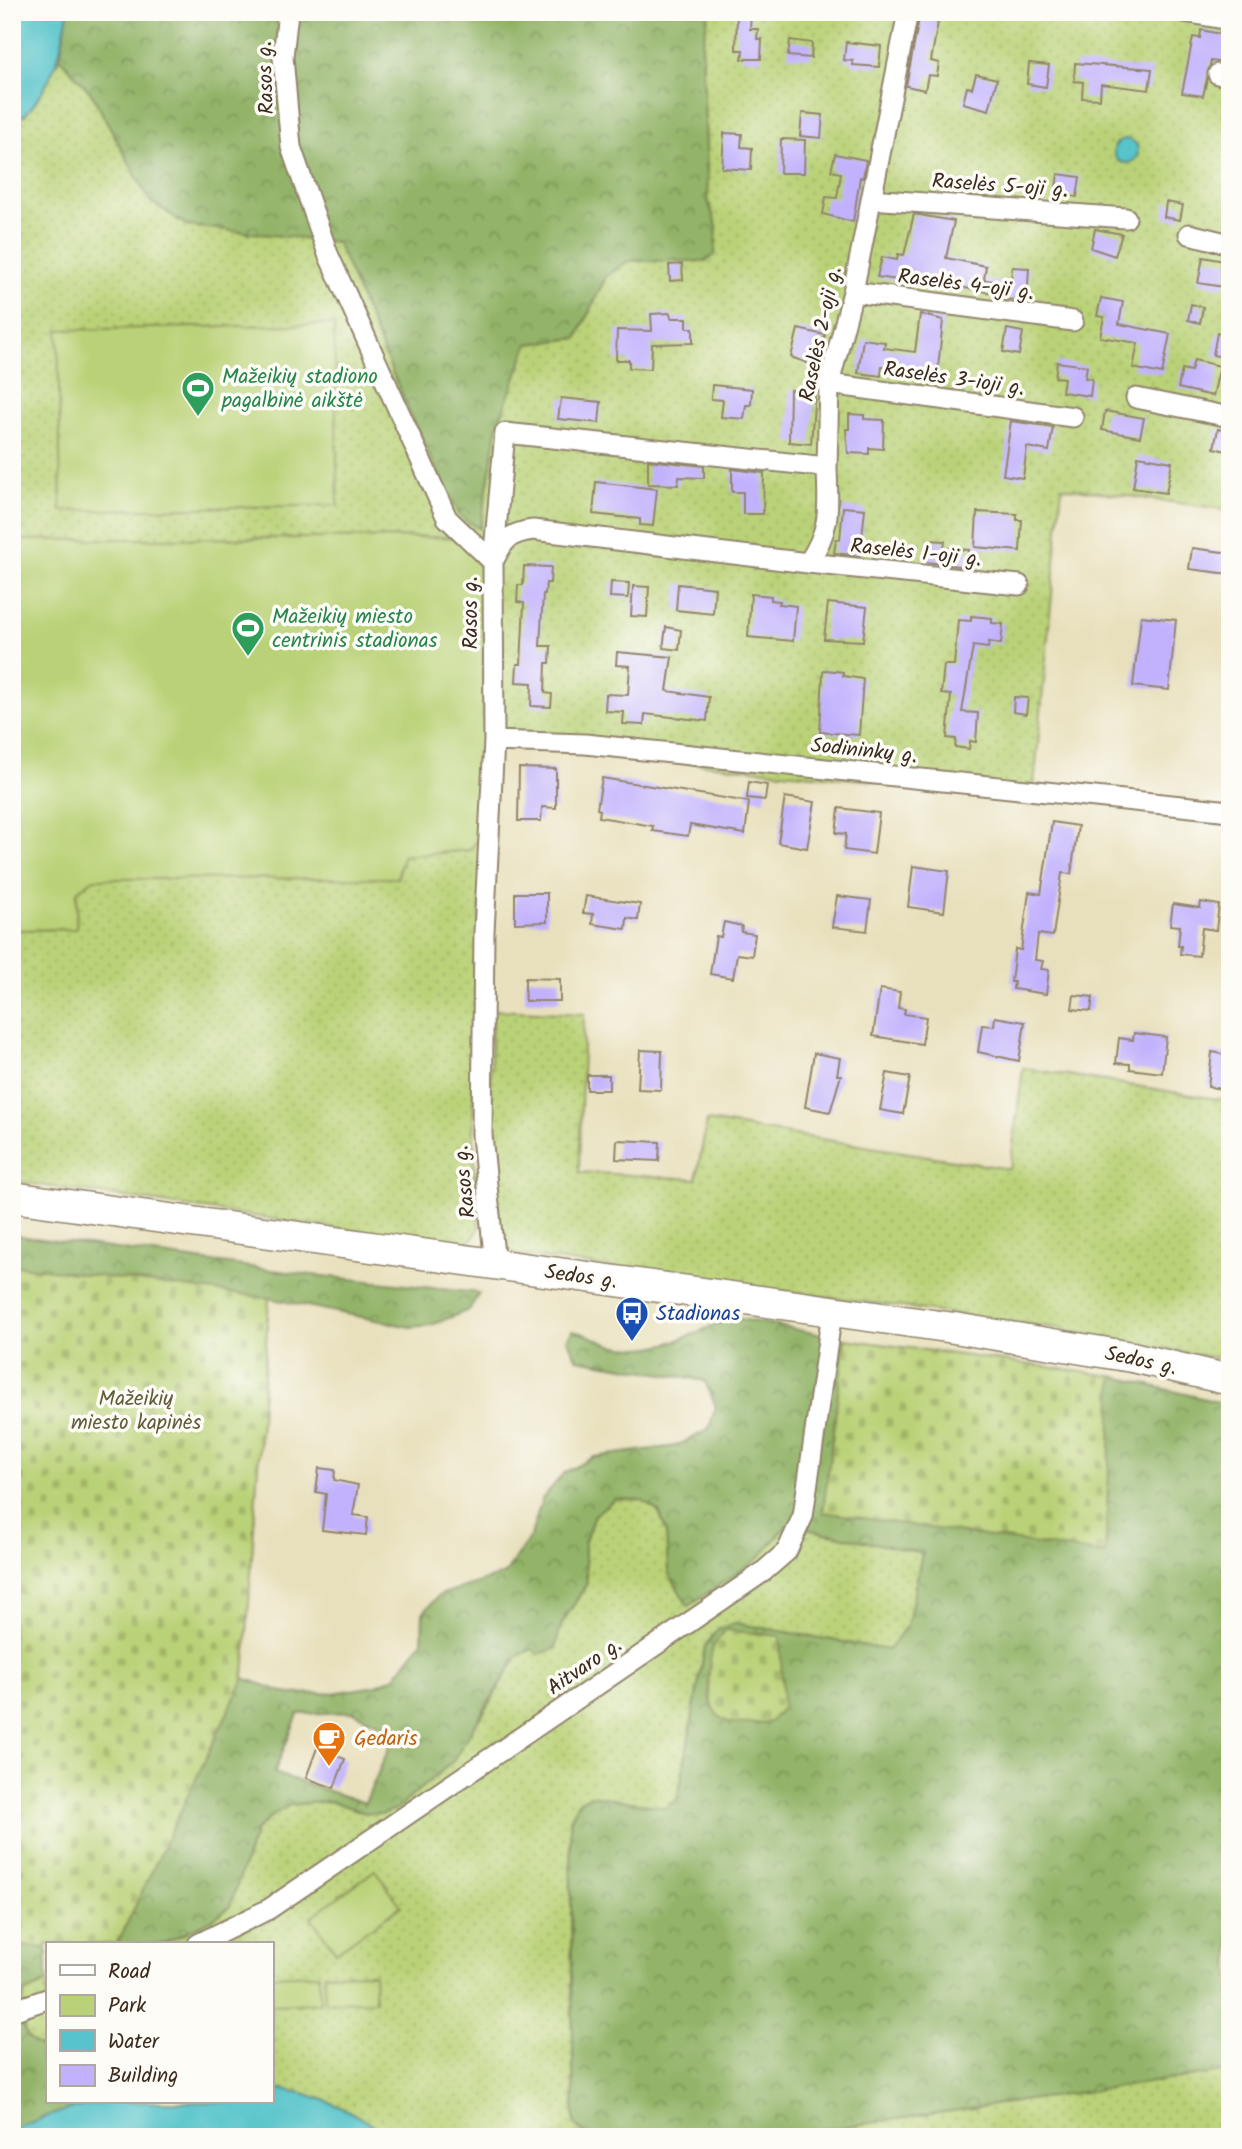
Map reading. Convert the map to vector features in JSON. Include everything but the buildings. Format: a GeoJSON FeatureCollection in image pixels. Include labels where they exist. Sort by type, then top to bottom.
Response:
{"type":"FeatureCollection","features":[{"type":"Feature","properties":{"kind":"main road","name":"Sedos g."},"geometry":{"type":"LineString","coordinates":[[12,1197],[1054,1343],[1230,1380]]}},
{"type":"Feature","properties":{"kind":"street","name":"Rasos g."},"geometry":{"type":"LineString","coordinates":[[288,12],[282,57],[291,148],[328,254],[447,518],[493,562],[494,741],[484,932],[482,1135],[495,1265]]}},
{"type":"Feature","properties":{"kind":"street","name":"Raselės 2-oji g."},"geometry":{"type":"LineString","coordinates":[[808,564],[823,540],[828,522],[829,384],[853,292],[908,12]]}},
{"type":"Feature","properties":{"kind":"street"},"geometry":{"type":"LineString","coordinates":[[1184,12],[1230,20]]}},
{"type":"Feature","properties":{"kind":"street","name":"Raselės 5-oji g."},"geometry":{"type":"LineString","coordinates":[[871,198],[1126,218]]}},
{"type":"Feature","properties":{"kind":"street"},"geometry":{"type":"LineString","coordinates":[[1189,234],[1230,244]]}},
{"type":"Feature","properties":{"kind":"street","name":"Raselės 4-oji g."},"geometry":{"type":"LineString","coordinates":[[853,292],[1073,321]]}},
{"type":"Feature","properties":{"kind":"street","name":"Raselės 3-ioji g."},"geometry":{"type":"LineString","coordinates":[[829,384],[1073,417]]}},
{"type":"Feature","properties":{"kind":"street"},"geometry":{"type":"LineString","coordinates":[[1136,398],[1230,417]]}},
{"type":"Feature","properties":{"kind":"street"},"geometry":{"type":"LineString","coordinates":[[493,562],[505,433],[827,467]]}},
{"type":"Feature","properties":{"kind":"street","name":"Raselės 1-oji g."},"geometry":{"type":"LineString","coordinates":[[493,562],[505,538],[517,532],[533,530],[808,564],[1019,585]]}},
{"type":"Feature","properties":{"kind":"street","name":"Sodininkų g."},"geometry":{"type":"LineString","coordinates":[[494,741],[585,744],[1230,811]]}},
{"type":"Feature","properties":{"kind":"street","name":"Aitvaro g."},"geometry":{"type":"LineString","coordinates":[[202,1942],[269,1909],[763,1572],[787,1551],[803,1516],[832,1312]]}},
{"type":"Feature","properties":{"kind":"street"},"geometry":{"type":"LineString","coordinates":[[12,2011],[46,1999]]}},
{"type":"Feature","properties":{"kind":"green space"},"geometry":{"type":"Polygon","coordinates":[[[68,12],[709,12],[702,46],[708,200],[717,227],[715,254],[707,261],[629,261],[606,276],[577,338],[528,344],[498,424],[480,529],[461,517],[419,435],[337,242],[188,226],[150,201],[92,94],[60,58],[68,12]]]}},
{"type":"Feature","properties":{"kind":"green space"},"geometry":{"type":"Polygon","coordinates":[[[709,12],[1230,12],[1230,510],[1062,487],[1033,797],[485,742],[461,537],[12,540],[12,116],[24,116],[60,58],[92,94],[150,201],[188,226],[337,242],[419,435],[480,529],[498,424],[528,344],[577,338],[606,276],[629,260],[707,261],[717,227],[708,200],[702,46],[709,12]]]}},
{"type":"Feature","properties":{"kind":"green space","name":"Mažeikių stadiono pagalbinė aikštė"},"geometry":{"type":"Polygon","coordinates":[[[334,324],[338,505],[61,511],[58,330],[334,324]]]}},
{"type":"Feature","properties":{"kind":"green space","name":"Mažeikių miesto centrinis stadionas"},"geometry":{"type":"Polygon","coordinates":[[[461,537],[483,573],[483,835],[469,850],[403,856],[397,878],[94,879],[77,891],[76,929],[12,930],[12,540],[461,537]]]}},
{"type":"Feature","properties":{"kind":"green space"},"geometry":{"type":"Polygon","coordinates":[[[483,835],[473,1080],[479,1227],[469,1241],[452,1245],[12,1181],[12,930],[76,929],[77,891],[94,878],[397,878],[403,856],[469,850],[483,835]]]}},
{"type":"Feature","properties":{"kind":"green space"},"geometry":{"type":"Polygon","coordinates":[[[492,1010],[584,1014],[579,1172],[696,1179],[707,1121],[1010,1169],[1023,1068],[1230,1101],[1230,1361],[1057,1328],[518,1255],[505,1246],[499,1231],[489,1143],[492,1010]]]}},
{"type":"Feature","properties":{"kind":"green space"},"geometry":{"type":"Polygon","coordinates":[[[12,1235],[295,1273],[479,1293],[469,1310],[431,1325],[410,1327],[268,1298],[12,1265],[12,1235]]]}},
{"type":"Feature","properties":{"kind":"green space","name":"Mažeikių miesto kapinės"},"geometry":{"type":"Polygon","coordinates":[[[12,1265],[269,1298],[244,1678],[118,1942],[46,1942],[46,1948],[12,1945],[12,1265]]]}},
{"type":"Feature","properties":{"kind":"green space"},"geometry":{"type":"Polygon","coordinates":[[[731,1317],[845,1339],[823,1512],[1105,1553],[1113,1376],[1230,1405],[1230,2071],[772,2137],[587,2137],[574,2123],[570,1821],[578,1802],[591,1795],[666,1808],[678,1799],[705,1647],[718,1629],[735,1623],[888,1650],[908,1624],[922,1553],[787,1525],[759,1558],[688,1606],[668,1572],[666,1532],[660,1513],[642,1500],[615,1499],[594,1515],[584,1544],[587,1583],[561,1625],[555,1649],[539,1654],[532,1649],[517,1656],[453,1761],[397,1809],[382,1814],[366,1813],[331,1801],[290,1805],[274,1814],[256,1830],[230,1906],[212,1920],[166,1942],[118,1942],[244,1678],[289,1694],[333,1693],[375,1686],[395,1677],[422,1641],[423,1613],[439,1595],[505,1574],[531,1535],[542,1499],[564,1473],[594,1457],[676,1446],[708,1430],[716,1407],[705,1381],[577,1359],[567,1339],[572,1331],[628,1348],[659,1346],[688,1337],[731,1317]],[[354,1712],[298,1714],[274,1773],[365,1803],[396,1732],[354,1712]]]}},
{"type":"Feature","properties":{"kind":"green space"},"geometry":{"type":"Polygon","coordinates":[[[845,1339],[1113,1376],[1105,1554],[823,1512],[845,1339]]]}},
{"type":"Feature","properties":{"kind":"green space"},"geometry":{"type":"Polygon","coordinates":[[[633,1498],[652,1506],[659,1513],[666,1531],[668,1572],[759,1558],[787,1525],[922,1553],[908,1624],[888,1650],[735,1623],[718,1629],[705,1647],[678,1799],[666,1808],[591,1795],[578,1802],[570,1821],[574,2123],[587,2137],[387,2137],[361,2118],[333,2104],[302,2093],[273,2088],[273,1942],[166,1942],[212,1920],[243,1866],[256,1830],[274,1814],[290,1805],[331,1801],[366,1813],[481,1718],[517,1656],[532,1649],[555,1649],[561,1625],[587,1584],[584,1544],[594,1515],[615,1499],[633,1498]]]}},
{"type":"Feature","properties":{"kind":"green space"},"geometry":{"type":"Polygon","coordinates":[[[726,1630],[780,1636],[783,1707],[770,1722],[732,1723],[721,1718],[712,1704],[709,1685],[711,1655],[726,1630]]]}},
{"type":"Feature","properties":{"kind":"green space"},"geometry":{"type":"Polygon","coordinates":[[[375,1870],[401,1906],[336,1952],[311,1917],[375,1870]]]}},
{"type":"Feature","properties":{"kind":"green space"},"geometry":{"type":"Polygon","coordinates":[[[12,1945],[46,1948],[46,1982],[24,1993],[22,2019],[26,2035],[38,2046],[46,2049],[46,2104],[93,2104],[66,2110],[12,2129],[12,1945]]]}},
{"type":"Feature","properties":{"kind":"green space"},"geometry":{"type":"Polygon","coordinates":[[[374,1973],[375,2001],[325,2002],[324,1974],[374,1973]]]}},
{"type":"Feature","properties":{"kind":"green space"},"geometry":{"type":"Polygon","coordinates":[[[319,1974],[320,2003],[273,2005],[273,1976],[319,1974]]]}},
{"type":"Feature","properties":{"kind":"green space"},"geometry":{"type":"Polygon","coordinates":[[[46,1982],[46,2049],[38,2046],[26,2035],[22,2019],[24,1993],[46,1982]]]}},
{"type":"Feature","properties":{"kind":"green space"},"geometry":{"type":"Polygon","coordinates":[[[1230,2071],[1230,2137],[772,2137],[1230,2071]]]}},
{"type":"Feature","properties":{"kind":"water"},"geometry":{"type":"Polygon","coordinates":[[[12,12],[68,12],[49,80],[24,116],[12,116],[12,12]]]}},
{"type":"Feature","properties":{"kind":"water"},"geometry":{"type":"Polygon","coordinates":[[[1126,139],[1135,142],[1138,151],[1135,160],[1126,163],[1117,160],[1114,151],[1117,142],[1126,139]]]}},
{"type":"Feature","properties":{"kind":"water"},"geometry":{"type":"Polygon","coordinates":[[[273,2088],[302,2093],[333,2104],[361,2118],[387,2137],[12,2137],[12,2129],[66,2110],[93,2104],[273,2104],[273,2088]]]}},
{"type":"Feature","properties":{"kind":"place","name":"Mažeikių stadiono pagalbinė aikštė"},"geometry":{"type":"Point","coordinates":[198,418]}},
{"type":"Feature","properties":{"kind":"place","name":"Mažeikių miesto centrinis stadionas"},"geometry":{"type":"Point","coordinates":[248,658]}},
{"type":"Feature","properties":{"kind":"place","name":"Stadionas"},"geometry":{"type":"Point","coordinates":[632,1343]}},
{"type":"Feature","properties":{"kind":"place","name":"Gedaris"},"geometry":{"type":"Point","coordinates":[329,1768]}}]}
